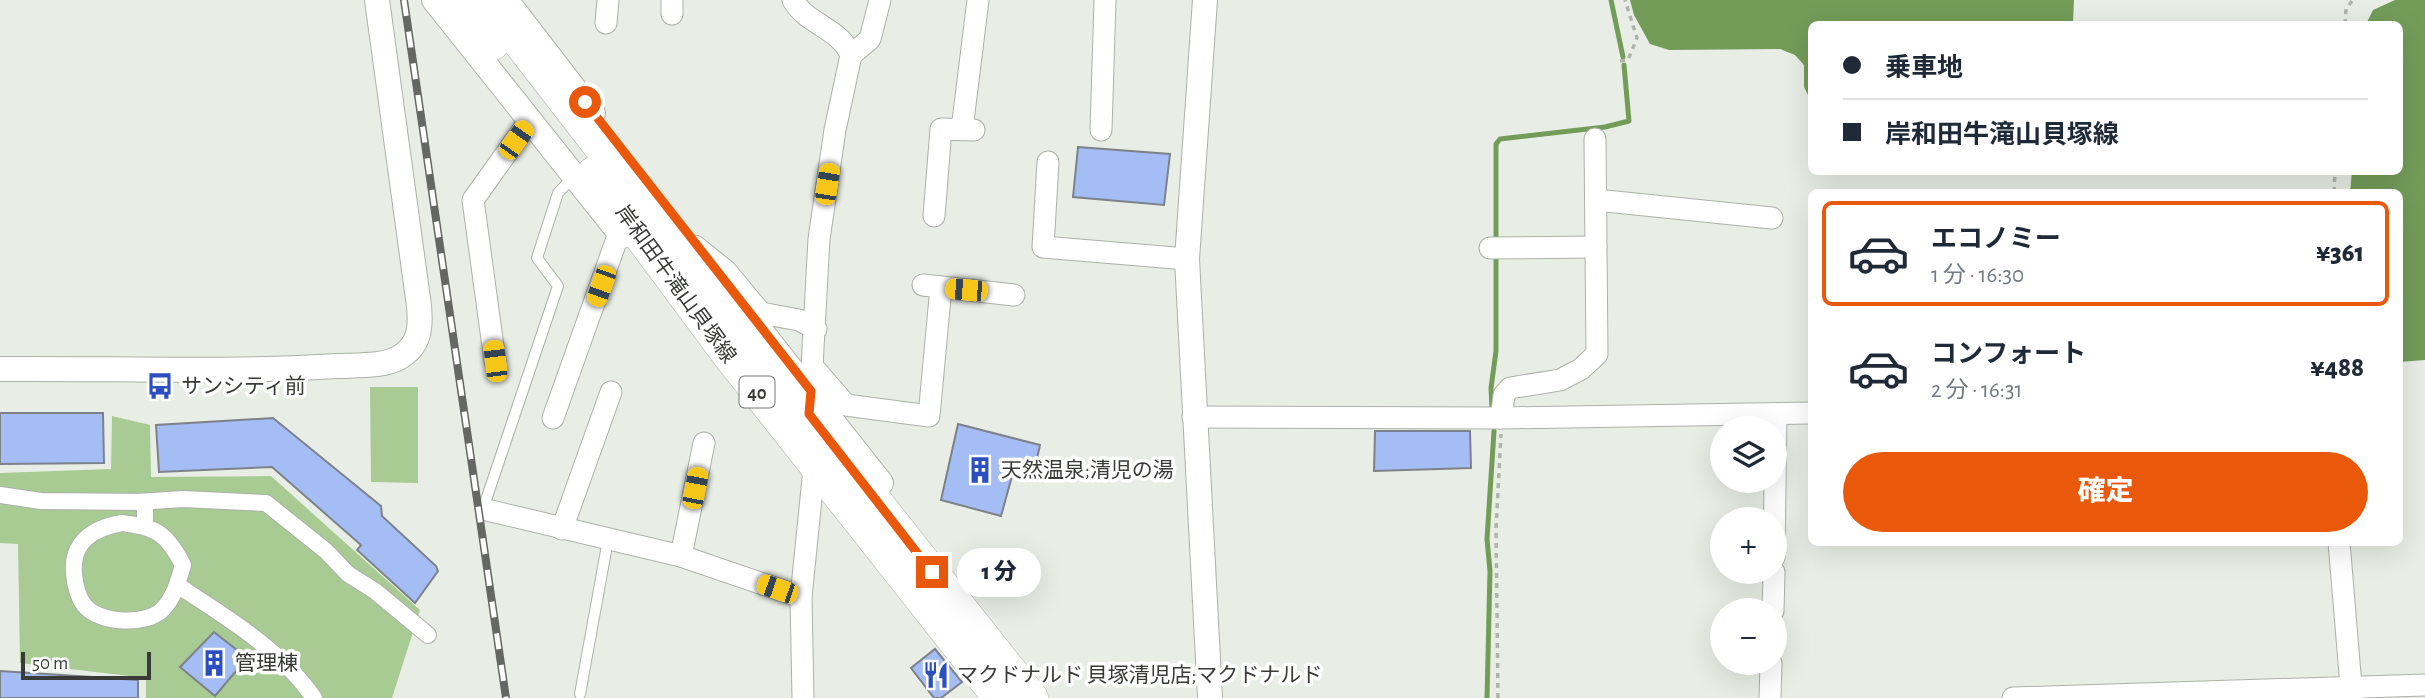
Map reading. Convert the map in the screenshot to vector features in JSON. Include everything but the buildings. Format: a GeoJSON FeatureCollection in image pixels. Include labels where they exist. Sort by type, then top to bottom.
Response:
{"type":"FeatureCollection","features":[{"type":"Feature","properties":{"kind":"main road","name":"岸和田牛滝山貝塚線"},"geometry":{"type":"LineString","coordinates":[[459,0],[530,73],[1032,698]]}},
{"type":"Feature","properties":{"kind":"main road","name":"岸和田牛滝山貝塚線"},"geometry":{"type":"LineString","coordinates":[[486,0],[530,73]]}},
{"type":"Feature","properties":{"kind":"main road","name":"岸和田牛滝山貝塚線"},"geometry":{"type":"LineString","coordinates":[[803,413],[816,467],[999,698]]}},
{"type":"Feature","properties":{"kind":"street"},"geometry":{"type":"LineString","coordinates":[[0,369],[299,369],[376,364],[398,359],[413,348],[421,329],[419,306],[377,0]]}},
{"type":"Feature","properties":{"kind":"street"},"geometry":{"type":"LineString","coordinates":[[434,0],[670,297],[803,413]]}},
{"type":"Feature","properties":{"kind":"street"},"geometry":{"type":"LineString","coordinates":[[506,0],[695,246],[803,413]]}},
{"type":"Feature","properties":{"kind":"street"},"geometry":{"type":"LineString","coordinates":[[606,23],[608,0]]}},
{"type":"Feature","properties":{"kind":"street"},"geometry":{"type":"LineString","coordinates":[[793,0],[798,10],[846,44],[851,55],[835,130],[819,239],[813,367],[803,413]]}},
{"type":"Feature","properties":{"kind":"street"},"geometry":{"type":"LineString","coordinates":[[851,55],[870,39],[880,0]]}},
{"type":"Feature","properties":{"kind":"street"},"geometry":{"type":"LineString","coordinates":[[934,216],[941,130],[969,130],[978,0]]}},
{"type":"Feature","properties":{"kind":"street"},"geometry":{"type":"LineString","coordinates":[[1101,130],[1105,0]]}},
{"type":"Feature","properties":{"kind":"street"},"geometry":{"type":"LineString","coordinates":[[1205,0],[1187,259],[1193,417],[1210,698]]}},
{"type":"Feature","properties":{"kind":"street"},"geometry":{"type":"LineString","coordinates":[[495,361],[473,200],[530,120]]}},
{"type":"Feature","properties":{"kind":"street"},"geometry":{"type":"LineString","coordinates":[[1501,418],[1504,395],[1510,388],[1560,380],[1581,369],[1597,354],[1595,139]]}},
{"type":"Feature","properties":{"kind":"street"},"geometry":{"type":"LineString","coordinates":[[1048,162],[1043,247],[1187,259]]}},
{"type":"Feature","properties":{"kind":"street"},"geometry":{"type":"LineString","coordinates":[[1596,200],[1772,218]]}},
{"type":"Feature","properties":{"kind":"street"},"geometry":{"type":"LineString","coordinates":[[553,418],[620,233]]}},
{"type":"Feature","properties":{"kind":"street"},"geometry":{"type":"LineString","coordinates":[[695,246],[726,271],[761,313],[799,320],[816,329]]}},
{"type":"Feature","properties":{"kind":"street"},"geometry":{"type":"LineString","coordinates":[[1496,248],[1596,247]]}},
{"type":"Feature","properties":{"kind":"street"},"geometry":{"type":"LineString","coordinates":[[813,367],[846,405],[929,416],[932,286],[1014,295]]}},
{"type":"Feature","properties":{"kind":"street"},"geometry":{"type":"LineString","coordinates":[[562,529],[611,392]]}},
{"type":"Feature","properties":{"kind":"street"},"geometry":{"type":"LineString","coordinates":[[1193,417],[1501,418],[1808,413]]}},
{"type":"Feature","properties":{"kind":"street"},"geometry":{"type":"LineString","coordinates":[[1775,507],[1776,414]]}},
{"type":"Feature","properties":{"kind":"street"},"geometry":{"type":"LineString","coordinates":[[681,556],[704,443]]}},
{"type":"Feature","properties":{"kind":"street"},"geometry":{"type":"LineString","coordinates":[[803,698],[801,597],[816,467]]}},
{"type":"Feature","properties":{"kind":"street"},"geometry":{"type":"LineString","coordinates":[[0,495],[41,502],[145,502],[145,526]]}},
{"type":"Feature","properties":{"kind":"street"},"geometry":{"type":"LineString","coordinates":[[137,502],[183,499],[267,503],[326,551],[348,574],[375,591],[428,635]]}},
{"type":"Feature","properties":{"kind":"street"},"geometry":{"type":"LineString","coordinates":[[488,510],[681,556],[801,597]]}},
{"type":"Feature","properties":{"kind":"street"},"geometry":{"type":"LineString","coordinates":[[109,525],[145,526],[171,541],[183,565],[177,585],[162,611],[143,620],[99,617],[84,606],[74,578],[73,557],[82,540],[109,525]]}},
{"type":"Feature","properties":{"kind":"street"},"geometry":{"type":"LineString","coordinates":[[2340,546],[2352,692]]}},
{"type":"Feature","properties":{"kind":"street"},"geometry":{"type":"LineString","coordinates":[[177,585],[246,631],[300,678],[314,698]]}},
{"type":"Feature","properties":{"kind":"street"},"geometry":{"type":"LineString","coordinates":[[1770,698],[1771,675]]}},
{"type":"Feature","properties":{"kind":"street"},"geometry":{"type":"LineString","coordinates":[[2013,698],[2352,692],[2425,685]]}},
{"type":"Feature","properties":{"kind":"lane"},"geometry":{"type":"LineString","coordinates":[[488,510],[486,500],[558,286],[537,258],[558,192],[574,176]]}},
{"type":"Feature","properties":{"kind":"lane"},"geometry":{"type":"LineString","coordinates":[[580,694],[608,540]]}},
{"type":"Feature","properties":{"kind":"path"},"geometry":{"type":"LineString","coordinates":[[1620,61],[1628,60],[1637,38],[1625,0]]}},
{"type":"Feature","properties":{"kind":"path"},"geometry":{"type":"LineString","coordinates":[[2345,21],[2346,9],[2352,1]]}},
{"type":"Feature","properties":{"kind":"path"},"geometry":{"type":"LineString","coordinates":[[1498,698],[1496,530],[1501,471],[1501,418]]}},
{"type":"Feature","properties":{"kind":"shaded area"},"geometry":{"type":"Polygon","coordinates":[[[1630,0],[2074,0],[2073,21],[1808,21],[1808,95],[1804,87],[1804,65],[1795,55],[1780,49],[1669,50],[1650,44],[1634,15],[1630,0]]]}},
{"type":"Feature","properties":{"kind":"shaded area"},"geometry":{"type":"Polygon","coordinates":[[[2395,0],[2425,0],[2425,360],[2403,362],[2403,189],[2350,189],[2352,175],[2403,175],[2403,21],[2368,21],[2373,10],[2395,0]]]}},
{"type":"Feature","properties":{"kind":"shaded area"},"geometry":{"type":"Polygon","coordinates":[[[370,387],[418,387],[418,483],[371,482],[370,387]]]}},
{"type":"Feature","properties":{"kind":"shaded area"},"geometry":{"type":"Polygon","coordinates":[[[112,416],[150,425],[151,477],[271,476],[420,610],[392,698],[146,698],[146,678],[20,663],[18,544],[0,543],[0,473],[111,469],[112,416]]]}},
{"type":"Feature","properties":{"kind":"waterway"},"geometry":{"type":"LineString","coordinates":[[1611,0],[1623,57]]}},
{"type":"Feature","properties":{"kind":"waterway"},"geometry":{"type":"LineString","coordinates":[[1496,244],[1496,144],[1500,139],[1605,127],[1629,121],[1624,65]]}},
{"type":"Feature","properties":{"kind":"waterway"},"geometry":{"type":"LineString","coordinates":[[1492,408],[1491,388],[1496,351],[1496,254]]}},
{"type":"Feature","properties":{"kind":"waterway"},"geometry":{"type":"LineString","coordinates":[[1487,698],[1490,571],[1487,539],[1494,431]]}},
{"type":"Feature","properties":{"kind":"railway"},"geometry":{"type":"LineString","coordinates":[[404,0],[506,698]]}},
{"type":"Feature","properties":{"kind":"place","name":"サンシティ前"},"geometry":{"type":"Point","coordinates":[160,386]}},
{"type":"Feature","properties":{"kind":"place","name":"天然温泉;清児の湯"},"geometry":{"type":"Point","coordinates":[980,470]}},
{"type":"Feature","properties":{"kind":"place","name":"管理棟"},"geometry":{"type":"Point","coordinates":[214,663]}},
{"type":"Feature","properties":{"kind":"place","name":"マクドナルド 貝塚清児店;マクドナルド"},"geometry":{"type":"Point","coordinates":[936,675]}},
{"type":"Feature","properties":{"kind":"route"},"geometry":{"type":"LineString","coordinates":[[585,102],[761,331],[811,391],[809,414],[932,572]]}}]}
